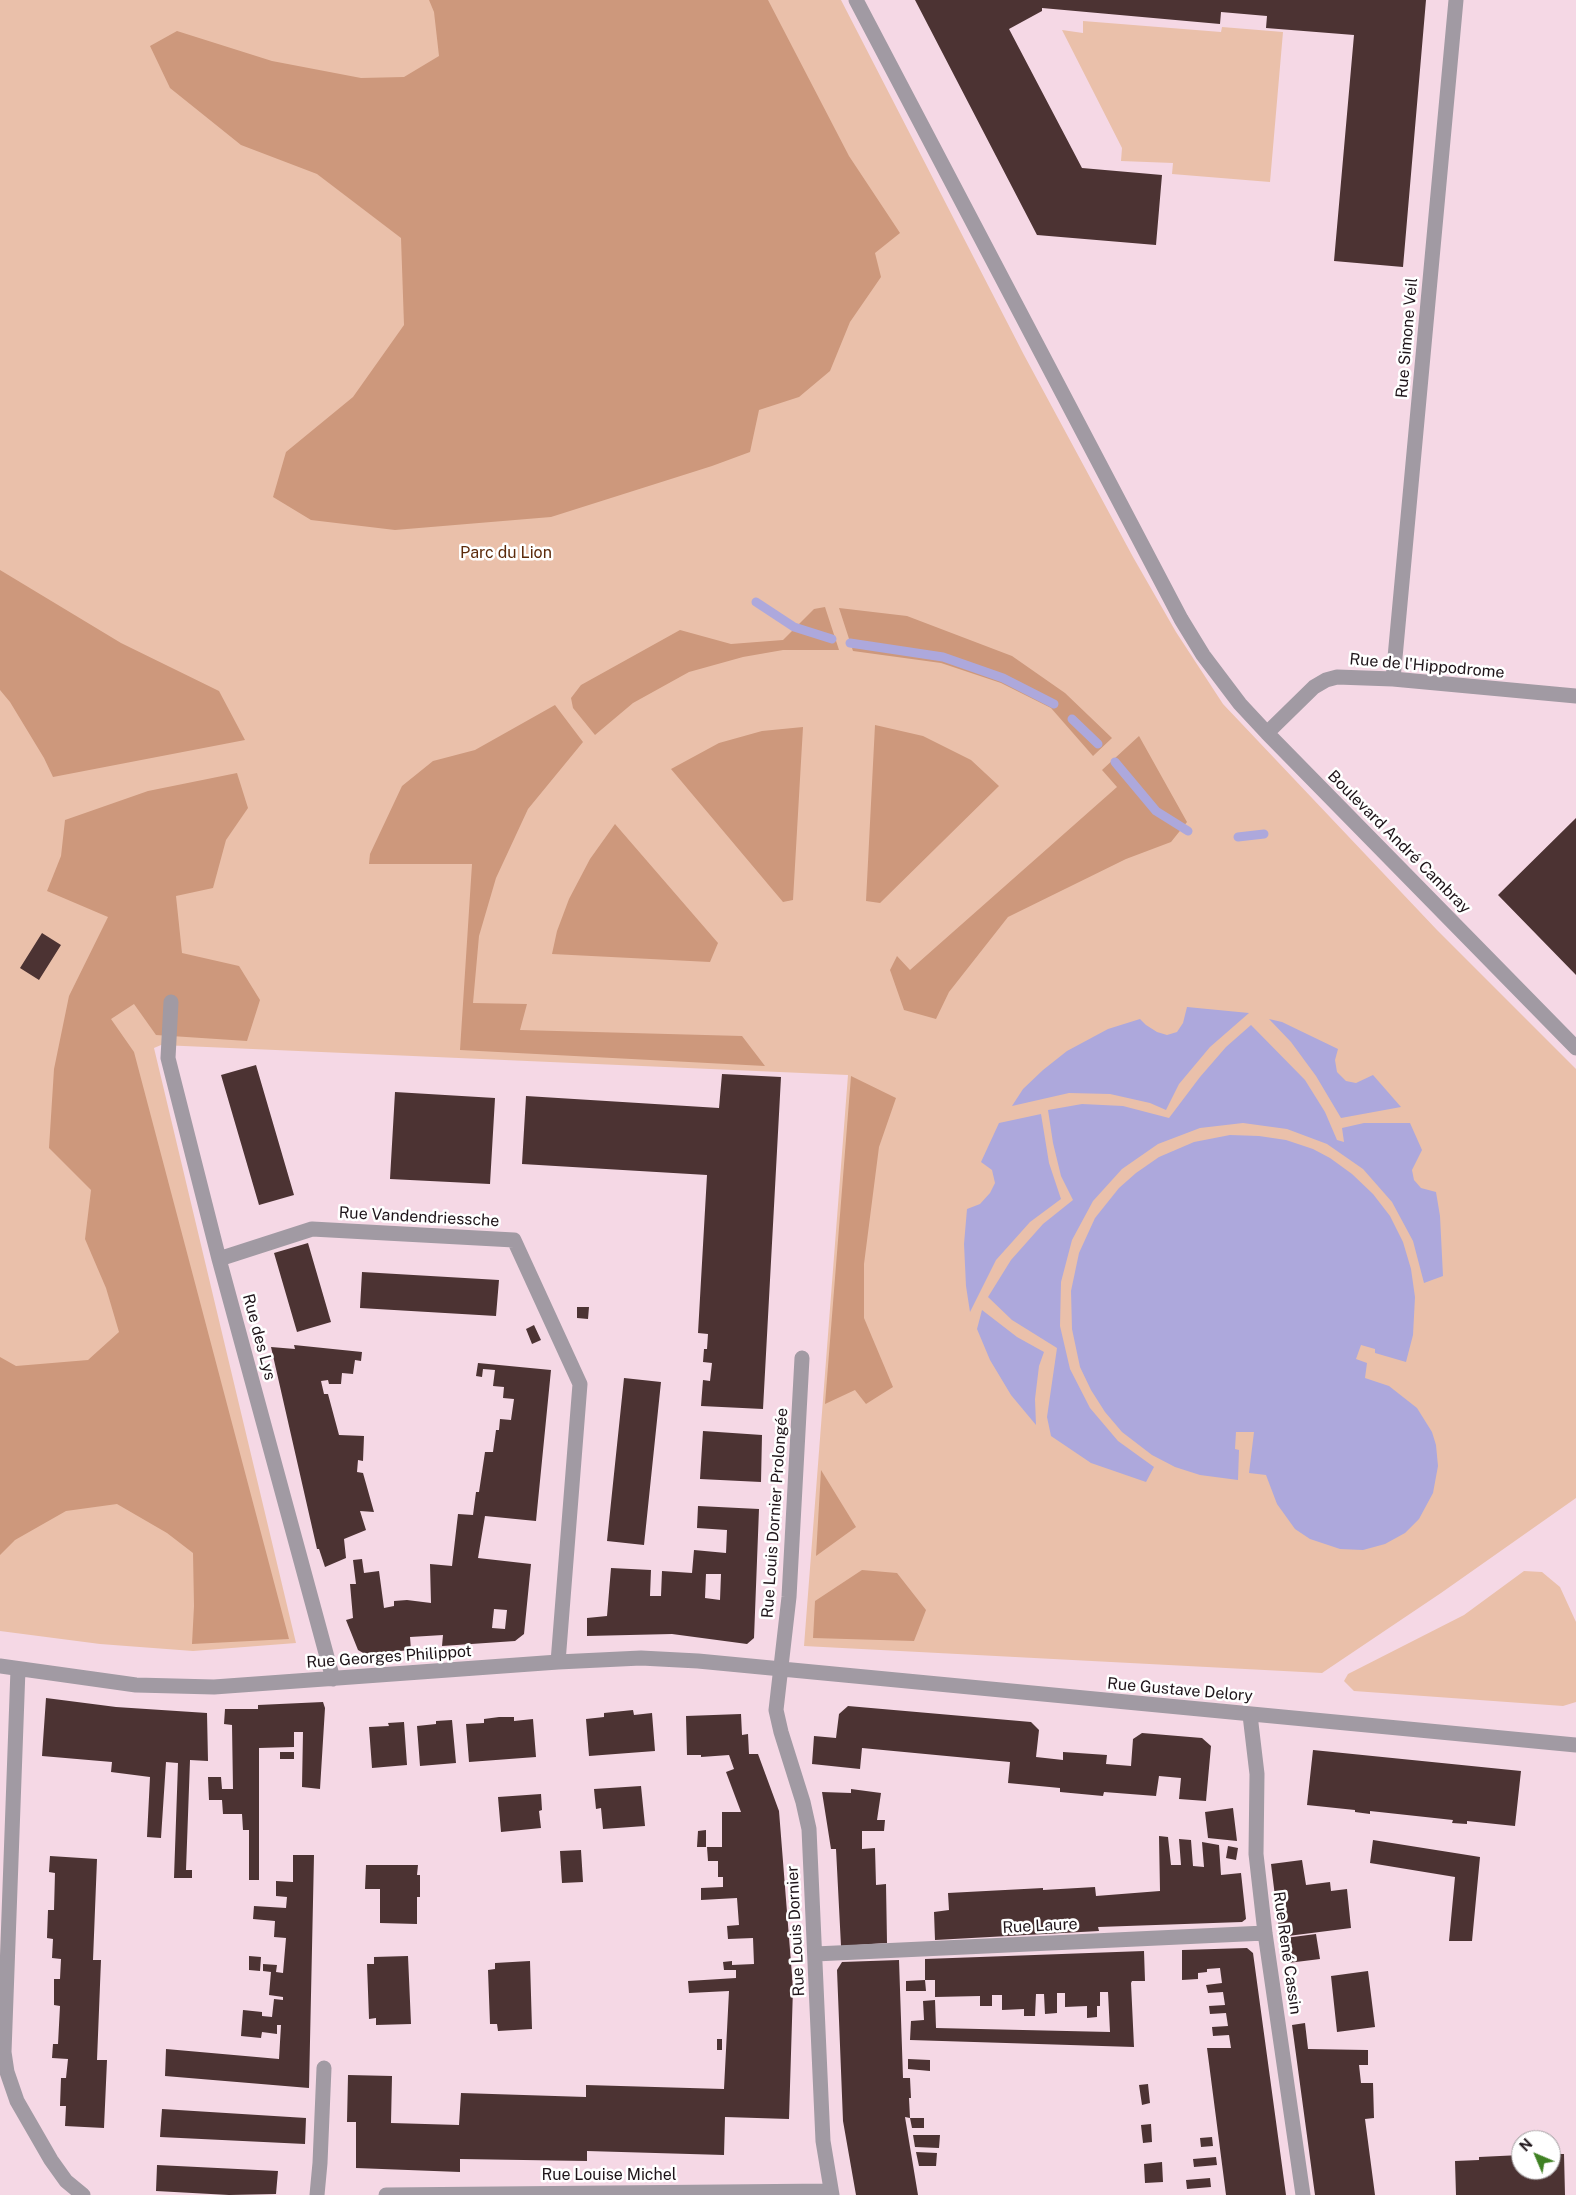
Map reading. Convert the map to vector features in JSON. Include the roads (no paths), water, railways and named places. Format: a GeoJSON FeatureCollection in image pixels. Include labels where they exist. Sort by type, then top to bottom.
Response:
{"type":"FeatureCollection","features":[{"type":"Feature","properties":{"kind":"street","name":"Boulevard André Cambray"},"geometry":{"type":"LineString","coordinates":[[856,0],[1181,619],[1203,655],[1240,704],[1267,733],[1576,1048]]}},
{"type":"Feature","properties":{"kind":"street","name":"Rue Simone Veil"},"geometry":{"type":"LineString","coordinates":[[1393,679],[1456,0]]}},
{"type":"Feature","properties":{"kind":"street","name":"Rue de l'Hippodrome"},"geometry":{"type":"LineString","coordinates":[[1267,733],[1314,688],[1326,680],[1337,677],[1353,676],[1393,679],[1576,696]]}},
{"type":"Feature","properties":{"kind":"street","name":"Rue des Lys"},"geometry":{"type":"LineString","coordinates":[[171,1002],[168,1058],[219,1259],[333,1679]]}},
{"type":"Feature","properties":{"kind":"street","name":"Rue Vandendriessche"},"geometry":{"type":"LineString","coordinates":[[219,1259],[312,1229],[514,1240],[580,1384],[558,1662]]}},
{"type":"Feature","properties":{"kind":"street","name":"Rue Louis Dornier Prolongée"},"geometry":{"type":"LineString","coordinates":[[781,1670],[789,1597],[802,1358]]}},
{"type":"Feature","properties":{"kind":"street","name":"Rue Georges Philippot"},"geometry":{"type":"LineString","coordinates":[[0,1666],[136,1685],[179,1687],[214,1687],[558,1662],[641,1658],[698,1661],[781,1670]]}},
{"type":"Feature","properties":{"kind":"street"},"geometry":{"type":"LineString","coordinates":[[18,1669],[4,2052],[9,2080],[17,2101],[51,2160],[66,2181],[83,2195]]}},
{"type":"Feature","properties":{"kind":"street","name":"Rue Gustave Delory"},"geometry":{"type":"LineString","coordinates":[[781,1670],[1576,1745]]}},
{"type":"Feature","properties":{"kind":"street","name":"Rue Louis Dornier"},"geometry":{"type":"LineString","coordinates":[[781,1670],[776,1710],[781,1732],[804,1802],[808,1829],[816,1954],[822,2141],[831,2193]]}},
{"type":"Feature","properties":{"kind":"street","name":"Rue René Cassin"},"geometry":{"type":"LineString","coordinates":[[1250,1715],[1257,1774],[1256,1854],[1265,1933],[1303,2195]]}},
{"type":"Feature","properties":{"kind":"street","name":"Rue Laure"},"geometry":{"type":"LineString","coordinates":[[816,1954],[1265,1933]]}},
{"type":"Feature","properties":{"kind":"street"},"geometry":{"type":"LineString","coordinates":[[317,2195],[324,2068]]}},
{"type":"Feature","properties":{"kind":"street","name":"Rue Louise Michel"},"geometry":{"type":"LineString","coordinates":[[386,2195],[831,2193]]}},
{"type":"Feature","properties":{"kind":"waterway"},"geometry":{"type":"LineString","coordinates":[[756,602],[794,627],[832,639]]}},
{"type":"Feature","properties":{"kind":"waterway"},"geometry":{"type":"LineString","coordinates":[[850,643],[943,657],[1003,678],[1054,704]]}},
{"type":"Feature","properties":{"kind":"waterway"},"geometry":{"type":"LineString","coordinates":[[1072,719],[1098,744]]}},
{"type":"Feature","properties":{"kind":"waterway"},"geometry":{"type":"LineString","coordinates":[[1115,762],[1156,811],[1188,831]]}},
{"type":"Feature","properties":{"kind":"waterway"},"geometry":{"type":"LineString","coordinates":[[1238,837],[1264,834]]}},
{"type":"Feature","properties":{"kind":"park label","name":"Parc du Lion"},"geometry":{"type":"Point","coordinates":[506,553]}}]}
